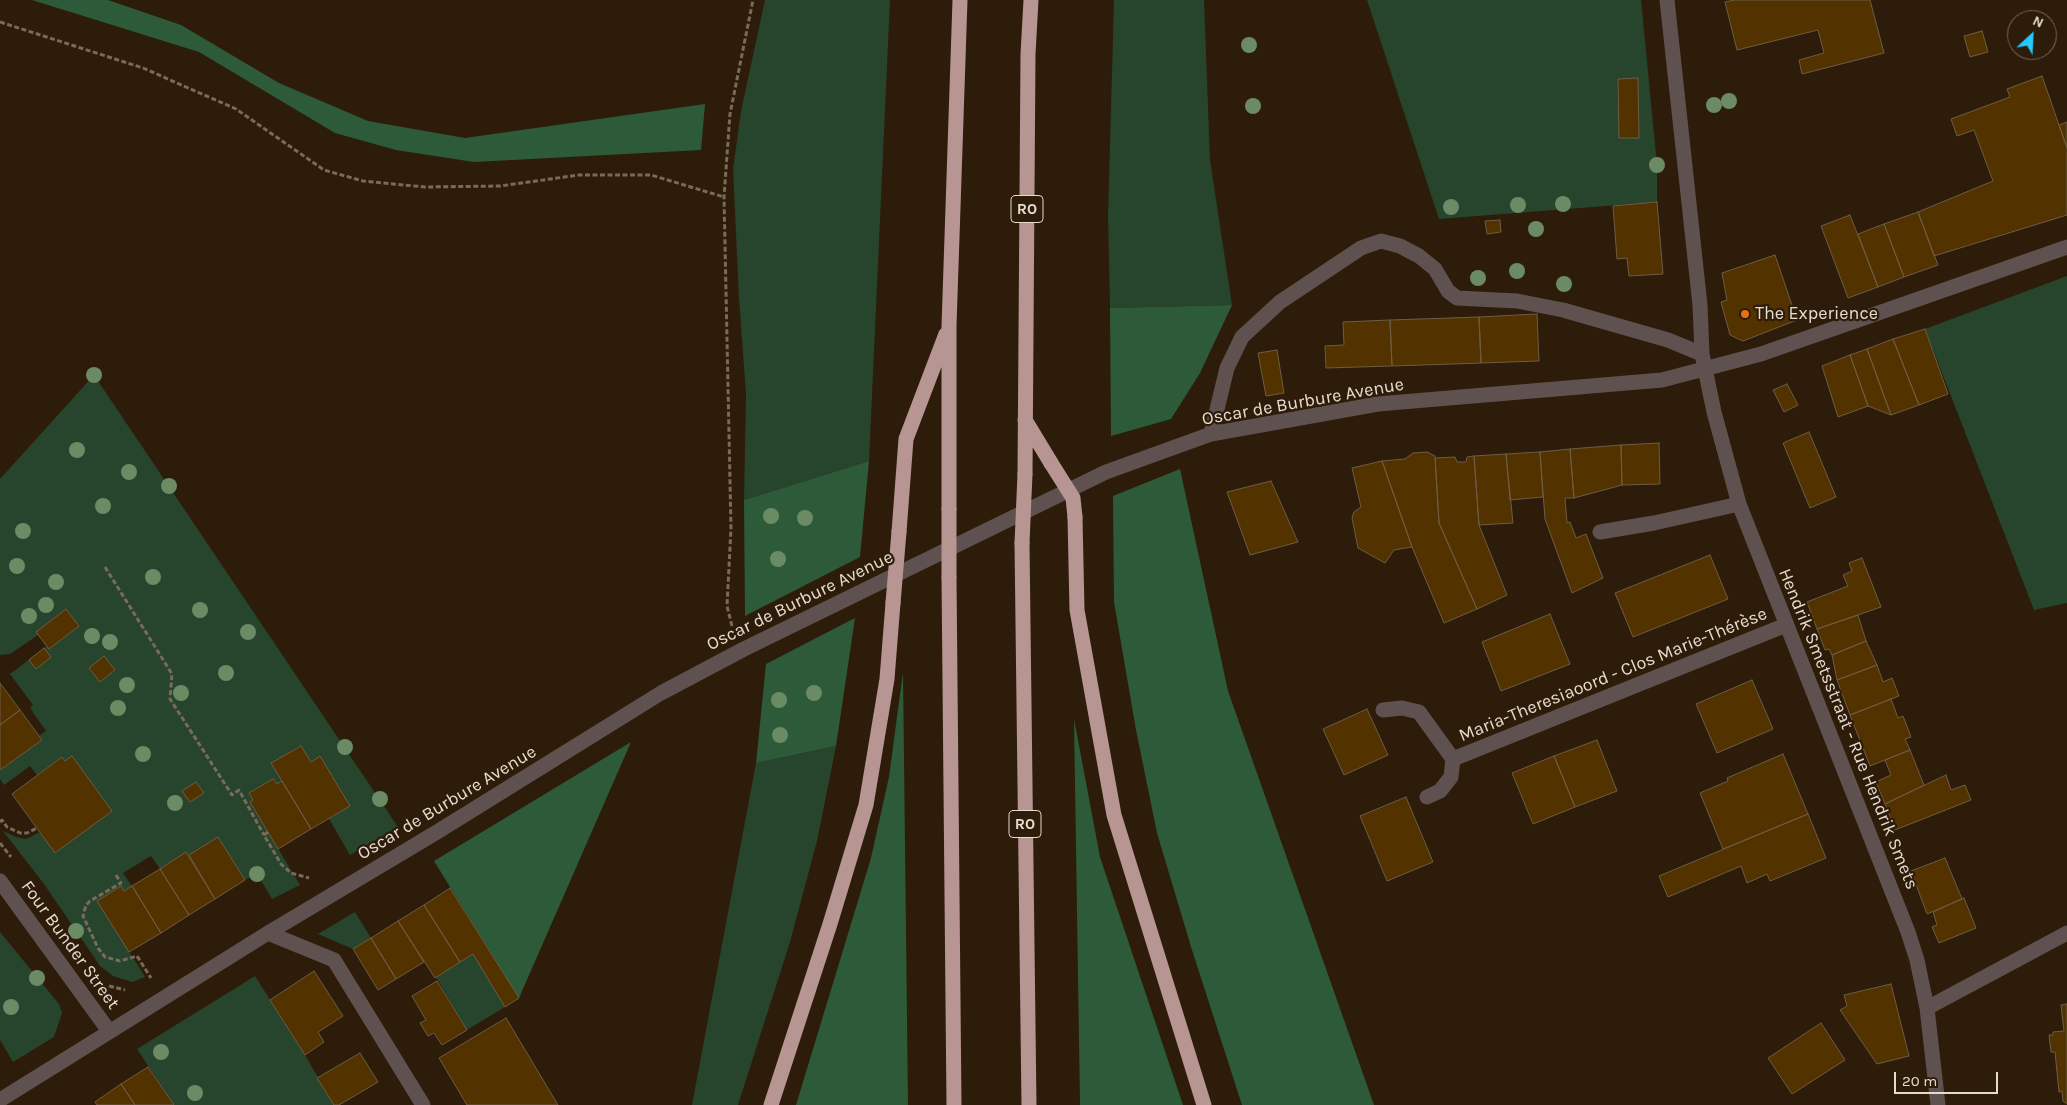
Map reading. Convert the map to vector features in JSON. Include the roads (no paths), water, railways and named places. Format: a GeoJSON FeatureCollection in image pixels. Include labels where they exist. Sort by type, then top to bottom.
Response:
{"type":"FeatureCollection","features":[{"type":"Feature","properties":{"kind":"highway"},"geometry":{"type":"LineString","coordinates":[[954,1105],[949,577],[949,326],[960,0]]}},
{"type":"Feature","properties":{"kind":"highway","name":"R0"},"geometry":{"type":"LineString","coordinates":[[1029,1105],[1022,542],[1025,474],[1028,54],[1031,0]]}},
{"type":"Feature","properties":{"kind":"highway"},"geometry":{"type":"LineString","coordinates":[[771,1105],[830,924],[866,805],[887,679],[906,439],[949,326]]}},
{"type":"Feature","properties":{"kind":"highway"},"geometry":{"type":"LineString","coordinates":[[1024,419],[1073,498],[1077,610],[1114,814],[1204,1105]]}},
{"type":"Feature","properties":{"kind":"street","name":"Hendrik Smetsstraat - Rue Hendrik Smets"},"geometry":{"type":"LineString","coordinates":[[1667,0],[1700,305],[1704,370],[1739,504],[1908,932],[1917,960],[1927,1008],[1938,1105]]}},
{"type":"Feature","properties":{"kind":"street"},"geometry":{"type":"LineString","coordinates":[[1211,434],[1227,368],[1242,337],[1280,302],[1361,248],[1381,240],[1400,246],[1419,256],[1435,269],[1448,292],[1457,298],[1517,301],[1563,310],[1668,340],[1702,354]]}},
{"type":"Feature","properties":{"kind":"street","name":"Oscar de Burbure Avenue"},"geometry":{"type":"LineString","coordinates":[[0,1100],[268,933],[437,832],[662,693],[744,648],[1106,472],[1211,434],[1378,404],[1662,380],[1769,351],[2067,247]]}},
{"type":"Feature","properties":{"kind":"street"},"geometry":{"type":"LineString","coordinates":[[1600,532],[1654,523],[1739,504]]}},
{"type":"Feature","properties":{"kind":"street","name":"Maria-Theresiaoord - Clos Marie-Thérèse"},"geometry":{"type":"LineString","coordinates":[[1454,759],[1786,625]]}},
{"type":"Feature","properties":{"kind":"street"},"geometry":{"type":"LineString","coordinates":[[1383,710],[1402,708],[1419,712],[1454,759],[1451,777],[1440,791],[1427,797]]}},
{"type":"Feature","properties":{"kind":"street","name":"Four Bunder Street"},"geometry":{"type":"LineString","coordinates":[[0,881],[110,1031]]}},
{"type":"Feature","properties":{"kind":"street"},"geometry":{"type":"LineString","coordinates":[[268,933],[334,960],[424,1105]]}},
{"type":"Feature","properties":{"kind":"street"},"geometry":{"type":"LineString","coordinates":[[1927,1008],[2067,933]]}},
{"type":"Feature","properties":{"kind":"place","name":"The Experience"},"geometry":{"type":"Point","coordinates":[1745,314]}}]}
